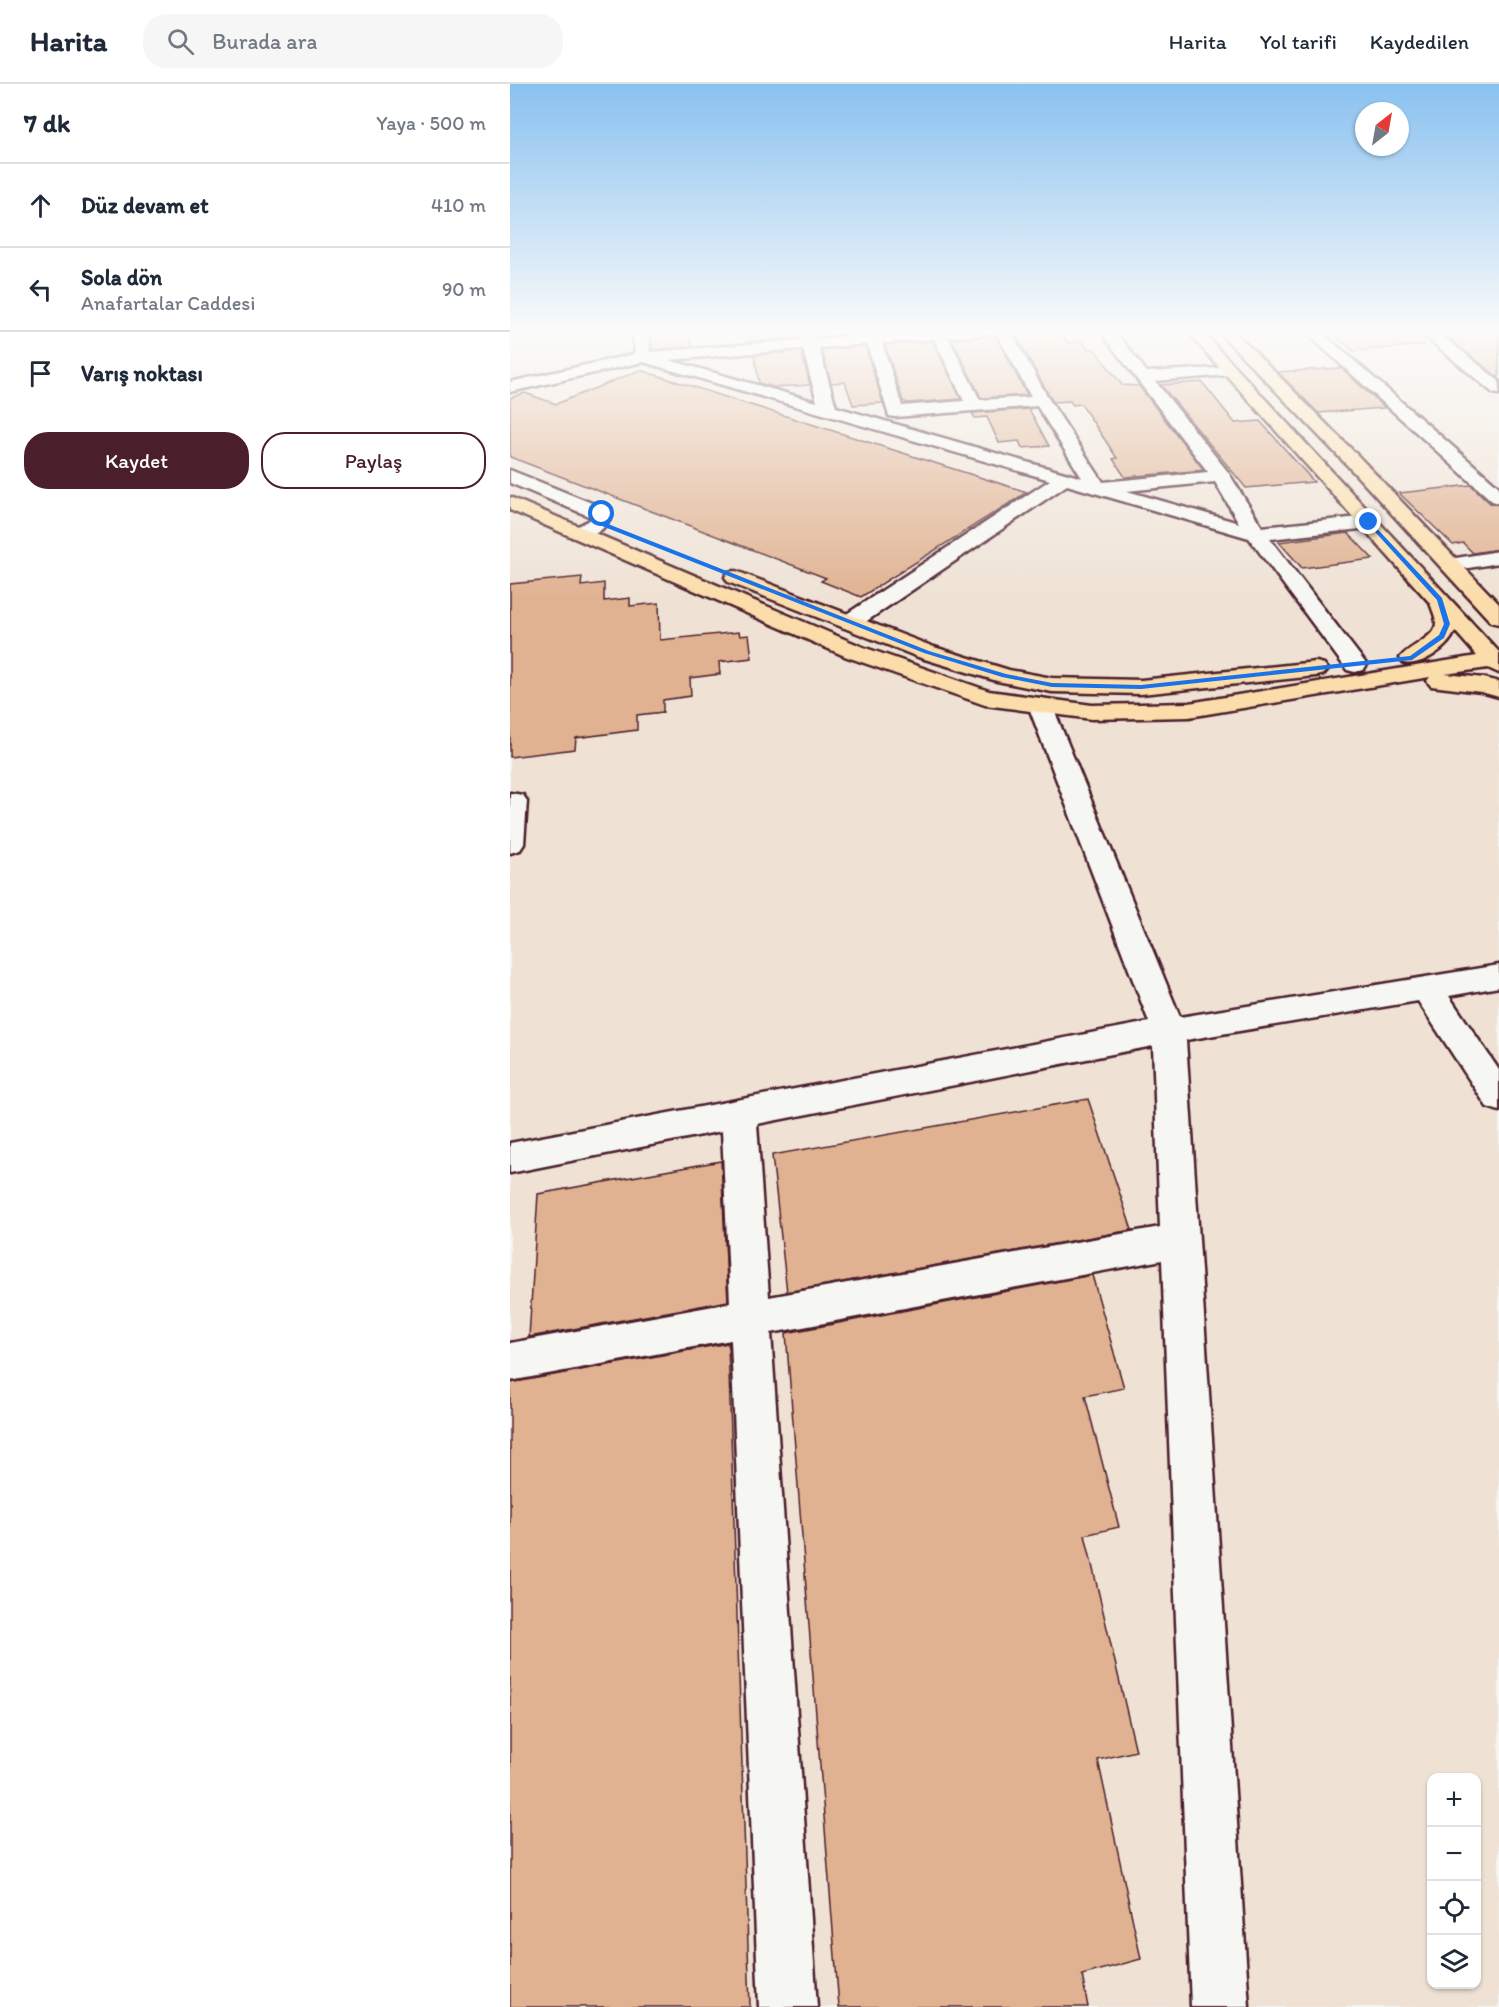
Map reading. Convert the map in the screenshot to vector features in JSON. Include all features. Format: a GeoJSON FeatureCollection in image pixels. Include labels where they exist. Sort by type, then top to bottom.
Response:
{"type":"FeatureCollection","features":[{"type":"Feature","properties":{"kind":"main road"},"geometry":{"type":"LineString","coordinates":[[1274,420],[1440,600],[1495,656]]}},
{"type":"Feature","properties":{"kind":"main road"},"geometry":{"type":"LineString","coordinates":[[1312,420],[1450,565],[1490,603],[1499,617]]}},
{"type":"Feature","properties":{"kind":"main road"},"geometry":{"type":"LineString","coordinates":[[510,488],[589,528],[855,652],[984,698],[1092,712],[1189,710],[1360,674],[1412,658],[1495,656]]}},
{"type":"Feature","properties":{"kind":"main road"},"geometry":{"type":"LineString","coordinates":[[510,503],[687,558]]}},
{"type":"Feature","properties":{"kind":"main road"},"geometry":{"type":"LineString","coordinates":[[719,570],[926,652],[1005,676],[1052,685],[1141,687],[1419,671],[1495,656]]}},
{"type":"Feature","properties":{"kind":"main road"},"geometry":{"type":"LineString","coordinates":[[1412,658],[1442,636],[1447,624],[1440,600]]}},
{"type":"Feature","properties":{"kind":"main road"},"geometry":{"type":"LineString","coordinates":[[1360,674],[1484,685],[1499,690]]}},
{"type":"Feature","properties":{"kind":"lane"},"geometry":{"type":"LineString","coordinates":[[862,420],[1256,534],[1369,522]]}},
{"type":"Feature","properties":{"kind":"lane"},"geometry":{"type":"LineString","coordinates":[[903,420],[919,436]]}},
{"type":"Feature","properties":{"kind":"lane"},"geometry":{"type":"LineString","coordinates":[[1054,420],[1098,488]]}},
{"type":"Feature","properties":{"kind":"lane"},"geometry":{"type":"LineString","coordinates":[[1177,420],[1221,476],[1256,534],[1360,674]]}},
{"type":"Feature","properties":{"kind":"lane"},"geometry":{"type":"LineString","coordinates":[[1412,420],[1499,497]]}},
{"type":"Feature","properties":{"kind":"lane"},"geometry":{"type":"LineString","coordinates":[[510,476],[602,514],[589,528]]}},
{"type":"Feature","properties":{"kind":"lane"},"geometry":{"type":"LineString","coordinates":[[1098,488],[1221,476]]}},
{"type":"Feature","properties":{"kind":"lane"},"geometry":{"type":"LineString","coordinates":[[850,622],[1066,478]]}},
{"type":"Feature","properties":{"kind":"lane"},"geometry":{"type":"LineString","coordinates":[[1450,565],[1499,557]]}},
{"type":"Feature","properties":{"kind":"lane"},"geometry":{"type":"LineString","coordinates":[[1040,705],[1169,1031],[1220,2007]]}},
{"type":"Feature","properties":{"kind":"lane"},"geometry":{"type":"LineString","coordinates":[[510,801],[514,801],[510,844]]}},
{"type":"Feature","properties":{"kind":"lane"},"geometry":{"type":"LineString","coordinates":[[510,1158],[1169,1031],[1499,976]]}},
{"type":"Feature","properties":{"kind":"lane"},"geometry":{"type":"LineString","coordinates":[[1427,989],[1499,1097]]}},
{"type":"Feature","properties":{"kind":"lane"},"geometry":{"type":"LineString","coordinates":[[739,1114],[788,2007]]}},
{"type":"Feature","properties":{"kind":"lane"},"geometry":{"type":"LineString","coordinates":[[510,1362],[1180,1240]]}},
{"type":"Feature","properties":{"kind":"shaded area"},"geometry":{"type":"Polygon","coordinates":[[[510,420],[1499,420],[1499,2007],[510,2007],[510,420]]]}},
{"type":"Feature","properties":{"kind":"building"},"geometry":{"type":"Polygon","coordinates":[[[510,420],[798,420],[1027,492],[861,597],[821,581],[826,578],[510,457],[510,420]]]}},
{"type":"Feature","properties":{"kind":"building"},"geometry":{"type":"Polygon","coordinates":[[[988,420],[1035,420],[1049,446],[1022,448],[1019,441],[999,443],[988,420]]]}},
{"type":"Feature","properties":{"kind":"building"},"geometry":{"type":"Polygon","coordinates":[[[1091,420],[1165,420],[1204,470],[1125,477],[1113,459],[1117,458],[1091,420]]]}},
{"type":"Feature","properties":{"kind":"building"},"geometry":{"type":"Polygon","coordinates":[[[1190,420],[1232,420],[1235,423],[1260,421],[1314,482],[1246,488],[1190,420]]]}},
{"type":"Feature","properties":{"kind":"building"},"geometry":{"type":"Polygon","coordinates":[[[1471,485],[1490,503],[1499,505],[1499,549],[1473,553],[1463,543],[1453,545],[1399,493],[1471,485]]]}},
{"type":"Feature","properties":{"kind":"building"},"geometry":{"type":"Polygon","coordinates":[[[1348,533],[1373,559],[1302,568],[1279,542],[1348,533]]]}},
{"type":"Feature","properties":{"kind":"building"},"geometry":{"type":"Polygon","coordinates":[[[582,577],[581,586],[604,583],[604,601],[630,598],[630,606],[659,603],[660,640],[739,632],[740,636],[749,635],[752,658],[719,662],[720,674],[690,678],[691,696],[663,700],[663,712],[637,715],[637,730],[576,738],[575,749],[510,757],[510,584],[582,577]]]}},
{"type":"Feature","properties":{"kind":"building"},"geometry":{"type":"Polygon","coordinates":[[[1088,1099],[1132,1230],[787,1292],[772,1155],[1088,1099]]]}},
{"type":"Feature","properties":{"kind":"building"},"geometry":{"type":"Polygon","coordinates":[[[721,1161],[728,1301],[529,1337],[538,1194],[721,1161]]]}},
{"type":"Feature","properties":{"kind":"building"},"geometry":{"type":"Polygon","coordinates":[[[1092,1275],[1124,1388],[1085,1396],[1119,1527],[1085,1535],[1136,1751],[1098,1760],[1141,1959],[1082,1975],[1088,2007],[839,2007],[786,1333],[1092,1275]]]}},
{"type":"Feature","properties":{"kind":"building"},"geometry":{"type":"Polygon","coordinates":[[[728,1343],[750,2007],[510,2007],[510,1383],[728,1343]]]}},
{"type":"Feature","properties":{"kind":"route"},"geometry":{"type":"LineString","coordinates":[[602,514],[599,523],[926,652],[1005,676],[1052,685],[1141,687],[1412,658],[1430,647],[1442,636],[1447,624],[1440,600],[1369,522]]}}]}
